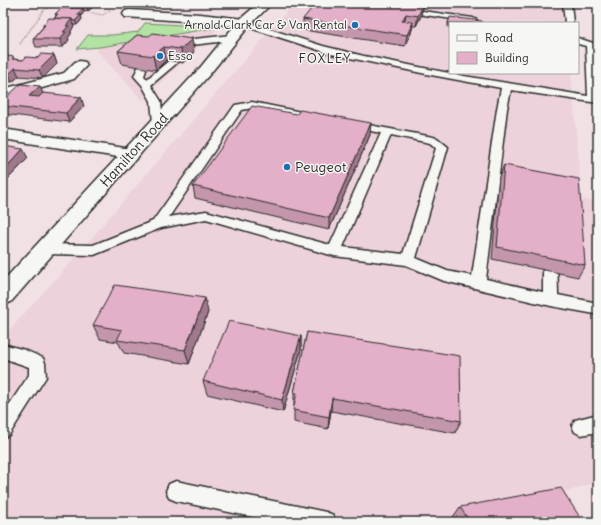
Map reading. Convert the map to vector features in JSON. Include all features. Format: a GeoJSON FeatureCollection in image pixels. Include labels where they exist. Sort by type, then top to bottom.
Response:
{"type":"FeatureCollection","features":[{"type":"Feature","properties":{"kind":"street"},"geometry":{"type":"LineString","coordinates":[[140,3],[126,19],[200,18],[244,23]]}},
{"type":"Feature","properties":{"kind":"street","name":"Hamilton Road"},"geometry":{"type":"LineString","coordinates":[[3,296],[158,124],[244,23],[266,3]]}},
{"type":"Feature","properties":{"kind":"street"},"geometry":{"type":"LineString","coordinates":[[3,94],[69,76],[80,65]]}},
{"type":"Feature","properties":{"kind":"street"},"geometry":{"type":"LineString","coordinates":[[3,134],[131,154]]}},
{"type":"Feature","properties":{"kind":"lane"},"geometry":{"type":"LineString","coordinates":[[567,3],[569,22]]}},
{"type":"Feature","properties":{"kind":"lane"},"geometry":{"type":"LineString","coordinates":[[397,9],[473,20]]}},
{"type":"Feature","properties":{"kind":"lane"},"geometry":{"type":"LineString","coordinates":[[244,23],[270,29],[329,50],[417,70],[596,100],[590,45],[579,40]]}},
{"type":"Feature","properties":{"kind":"lane"},"geometry":{"type":"LineString","coordinates":[[167,46],[232,38]]}},
{"type":"Feature","properties":{"kind":"lane"},"geometry":{"type":"LineString","coordinates":[[186,51],[193,44]]}},
{"type":"Feature","properties":{"kind":"lane"},"geometry":{"type":"LineString","coordinates":[[146,84],[174,61]]}},
{"type":"Feature","properties":{"kind":"lane"},"geometry":{"type":"LineString","coordinates":[[142,67],[139,76],[146,84],[156,101],[158,124]]}},
{"type":"Feature","properties":{"kind":"lane"},"geometry":{"type":"LineString","coordinates":[[478,282],[500,117],[507,85]]}},
{"type":"Feature","properties":{"kind":"lane"},"geometry":{"type":"LineString","coordinates":[[158,224],[239,107],[252,105],[327,120]]}},
{"type":"Feature","properties":{"kind":"lane"},"geometry":{"type":"LineString","coordinates":[[342,122],[433,140],[442,147],[408,260]]}},
{"type":"Feature","properties":{"kind":"lane"},"geometry":{"type":"LineString","coordinates":[[334,251],[387,131]]}},
{"type":"Feature","properties":{"kind":"lane"},"geometry":{"type":"LineString","coordinates":[[46,249],[94,250],[158,224],[206,215],[334,251],[408,260],[444,276],[478,282],[551,300],[595,308],[598,306]]}},
{"type":"Feature","properties":{"kind":"lane"},"geometry":{"type":"LineString","coordinates":[[550,237],[551,300]]}},
{"type":"Feature","properties":{"kind":"lane"},"geometry":{"type":"LineString","coordinates":[[3,351],[25,357],[37,363],[38,377],[3,429]]}},
{"type":"Feature","properties":{"kind":"lane"},"geometry":{"type":"LineString","coordinates":[[176,491],[326,522]]}},
{"type":"Feature","properties":{"kind":"path"},"geometry":{"type":"LineString","coordinates":[[20,44],[44,10],[56,3]]}},
{"type":"Feature","properties":{"kind":"path"},"geometry":{"type":"LineString","coordinates":[[50,6],[65,9]]}},
{"type":"Feature","properties":{"kind":"path"},"geometry":{"type":"LineString","coordinates":[[80,11],[103,15],[114,8]]}},
{"type":"Feature","properties":{"kind":"shaded area"},"geometry":{"type":"Polygon","coordinates":[[[294,3],[564,3],[566,22],[449,22],[449,74],[571,74],[582,199],[598,202],[598,482],[565,492],[581,522],[3,522],[3,337],[62,272],[294,3]]]}},
{"type":"Feature","properties":{"kind":"shaded area"},"geometry":{"type":"Polygon","coordinates":[[[219,27],[142,100],[97,51],[100,47],[219,27]]]}},
{"type":"Feature","properties":{"kind":"green space"},"geometry":{"type":"Polygon","coordinates":[[[145,23],[219,27],[100,47],[77,49],[88,35],[112,35],[138,32],[145,23]]]}},
{"type":"Feature","properties":{"kind":"building"},"geometry":{"type":"Polygon","coordinates":[[[316,3],[407,3],[423,5],[418,16],[406,14],[402,21],[413,22],[407,35],[303,19],[316,3]]]}},
{"type":"Feature","properties":{"kind":"building"},"geometry":{"type":"Polygon","coordinates":[[[61,8],[83,8],[77,15],[81,15],[73,21],[72,19],[54,18],[58,14],[55,14],[61,8]]]}},
{"type":"Feature","properties":{"kind":"building"},"geometry":{"type":"Polygon","coordinates":[[[450,17],[482,21],[482,22],[448,23],[450,17]]]}},
{"type":"Feature","properties":{"kind":"building"},"geometry":{"type":"Polygon","coordinates":[[[49,18],[72,19],[66,26],[69,26],[63,32],[66,32],[60,39],[33,39],[45,25],[43,25],[49,18]]]}},
{"type":"Feature","properties":{"kind":"building"},"geometry":{"type":"Polygon","coordinates":[[[153,33],[192,39],[181,49],[164,47],[153,56],[118,51],[137,35],[149,36],[153,33]]]}},
{"type":"Feature","properties":{"kind":"building"},"geometry":{"type":"Polygon","coordinates":[[[41,54],[54,55],[39,70],[15,68],[9,74],[3,73],[3,58],[8,56],[14,57],[12,59],[23,60],[26,57],[38,58],[41,54]]]}},
{"type":"Feature","properties":{"kind":"building"},"geometry":{"type":"Polygon","coordinates":[[[21,84],[40,86],[29,96],[39,97],[43,93],[81,97],[66,113],[3,106],[3,100],[21,84]]]}},
{"type":"Feature","properties":{"kind":"building","name":"Peugeot"},"geometry":{"type":"Polygon","coordinates":[[[252,106],[297,114],[300,110],[371,123],[329,218],[193,186],[252,106]]]}},
{"type":"Feature","properties":{"kind":"building"},"geometry":{"type":"Polygon","coordinates":[[[3,146],[23,149],[3,171],[3,146]]]}},
{"type":"Feature","properties":{"kind":"building"},"geometry":{"type":"Polygon","coordinates":[[[504,165],[579,179],[585,265],[497,247],[504,165]]]}},
{"type":"Feature","properties":{"kind":"building"},"geometry":{"type":"Polygon","coordinates":[[[115,285],[205,298],[185,350],[117,340],[122,330],[93,325],[115,285]]]}},
{"type":"Feature","properties":{"kind":"building"},"geometry":{"type":"Polygon","coordinates":[[[229,321],[301,336],[282,400],[203,381],[229,321]]]}},
{"type":"Feature","properties":{"kind":"building"},"geometry":{"type":"Polygon","coordinates":[[[307,332],[460,356],[461,421],[332,398],[329,417],[293,410],[297,393],[294,393],[307,332]]]}},
{"type":"Feature","properties":{"kind":"building"},"geometry":{"type":"Polygon","coordinates":[[[561,488],[583,522],[470,522],[460,507],[561,488]]]}},
{"type":"Feature","properties":{"kind":"place","name":"Arnold Clark Car & Van Rental"},"geometry":{"type":"Point","coordinates":[355,25]}},
{"type":"Feature","properties":{"kind":"place","name":"Esso"},"geometry":{"type":"Point","coordinates":[160,56]}},
{"type":"Feature","properties":{"kind":"place","name":"Peugeot"},"geometry":{"type":"Point","coordinates":[287,167]}},
{"type":"Feature","properties":{"kind":"district","name":"FOXLEY"},"geometry":{"type":"Point","coordinates":[325,58]}}]}
